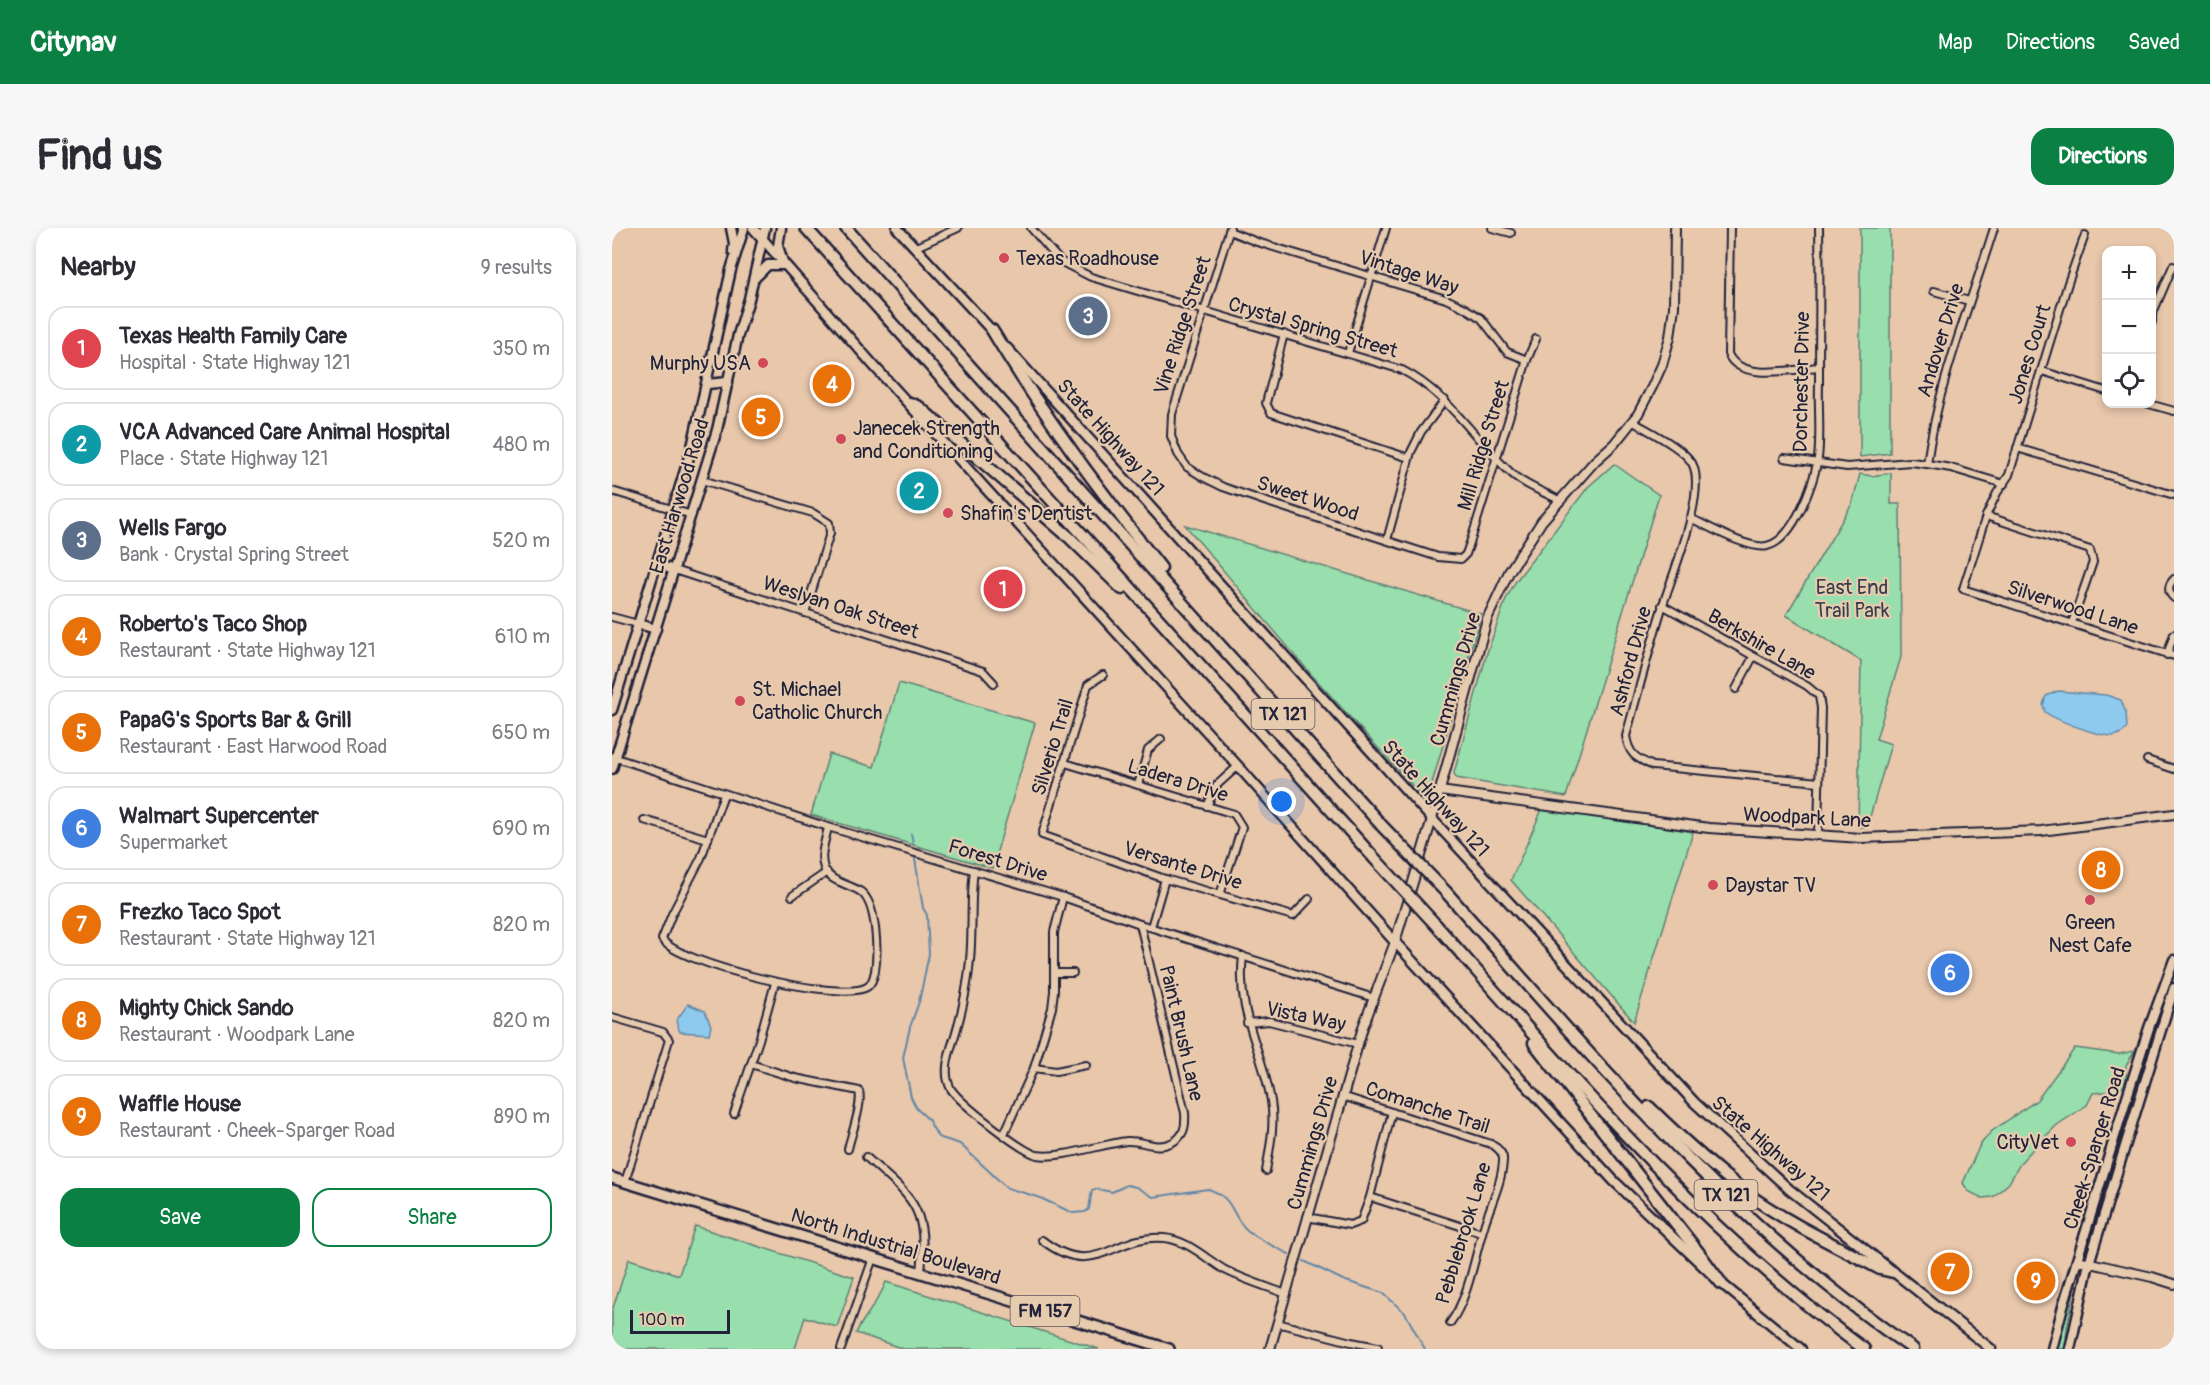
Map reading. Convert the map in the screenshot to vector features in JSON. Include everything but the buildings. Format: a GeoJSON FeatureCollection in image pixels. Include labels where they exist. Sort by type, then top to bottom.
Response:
{"type":"FeatureCollection","features":[{"type":"Feature","properties":{"kind":"highway","name":"TX 121"},"geometry":{"type":"LineString","coordinates":[[806,228],[1153,614],[1664,1175],[1708,1218],[1799,1299],[1864,1349]]}},
{"type":"Feature","properties":{"kind":"highway","name":"TX 121"},"geometry":{"type":"LineString","coordinates":[[846,228],[1383,827],[1446,892],[1660,1128],[1712,1181],[1811,1271],[1913,1349]]}},
{"type":"Feature","properties":{"kind":"highway"},"geometry":{"type":"LineString","coordinates":[[992,330],[1015,368],[1098,488],[1170,579],[1182,601]]}},
{"type":"Feature","properties":{"kind":"highway"},"geometry":{"type":"LineString","coordinates":[[910,404],[919,407],[937,422],[1069,537],[1132,598],[1153,614]]}},
{"type":"Feature","properties":{"kind":"highway"},"geometry":{"type":"LineString","coordinates":[[1560,1019],[1570,1023],[1640,1098],[1691,1148],[1753,1198],[1788,1220],[1880,1269],[1893,1272]]}},
{"type":"Feature","properties":{"kind":"highway"},"geometry":{"type":"LineString","coordinates":[[1523,1022],[1528,1036],[1699,1253],[1720,1284]]}},
{"type":"Feature","properties":{"kind":"main road"},"geometry":{"type":"LineString","coordinates":[[731,228],[734,243],[731,270]]}},
{"type":"Feature","properties":{"kind":"main road","name":"East Harwood Road"},"geometry":{"type":"LineString","coordinates":[[612,710],[692,447],[731,270],[744,228]]}},
{"type":"Feature","properties":{"kind":"main road"},"geometry":{"type":"LineString","coordinates":[[753,228],[1614,1182],[1720,1284],[1801,1349]]}},
{"type":"Feature","properties":{"kind":"main road","name":"East Harwood Road"},"geometry":{"type":"LineString","coordinates":[[612,769],[702,480],[729,382],[738,335],[754,279],[765,228]]}},
{"type":"Feature","properties":{"kind":"main road"},"geometry":{"type":"LineString","coordinates":[[781,228],[778,246],[784,265]]}},
{"type":"Feature","properties":{"kind":"main road","name":"State Highway 121"},"geometry":{"type":"LineString","coordinates":[[897,228],[992,330],[1432,819],[1695,1104],[1790,1190],[1991,1349]]}},
{"type":"Feature","properties":{"kind":"main road"},"geometry":{"type":"LineString","coordinates":[[754,279],[768,265],[784,265]]}},
{"type":"Feature","properties":{"kind":"main road"},"geometry":{"type":"LineString","coordinates":[[707,384],[729,382]]}},
{"type":"Feature","properties":{"kind":"main road"},"geometry":{"type":"LineString","coordinates":[[656,564],[674,570]]}},
{"type":"Feature","properties":{"kind":"main road"},"geometry":{"type":"LineString","coordinates":[[638,624],[656,629]]}},
{"type":"Feature","properties":{"kind":"main road"},"geometry":{"type":"LineString","coordinates":[[616,696],[633,702]]}},
{"type":"Feature","properties":{"kind":"main road","name":"Cheek-Sparger Road"},"geometry":{"type":"LineString","coordinates":[[2052,1349],[2126,1100],[2174,960]]}},
{"type":"Feature","properties":{"kind":"main road","name":"Cheek-Sparger Road"},"geometry":{"type":"LineString","coordinates":[[2070,1349],[2089,1263],[2174,988]]}},
{"type":"Feature","properties":{"kind":"main road"},"geometry":{"type":"LineString","coordinates":[[2149,1028],[2161,1032]]}},
{"type":"Feature","properties":{"kind":"main road"},"geometry":{"type":"LineString","coordinates":[[2126,1100],[2139,1104]]}},
{"type":"Feature","properties":{"kind":"main road","name":"North Industrial Boulevard"},"geometry":{"type":"LineString","coordinates":[[612,1178],[1169,1349]]}},
{"type":"Feature","properties":{"kind":"street"},"geometry":{"type":"LineString","coordinates":[[916,247],[958,228]]}},
{"type":"Feature","properties":{"kind":"street","name":"Crystal Spring Street"},"geometry":{"type":"LineString","coordinates":[[1031,228],[1060,261],[1091,277],[1402,370],[1429,386],[1445,400],[1520,480],[1561,501]]}},
{"type":"Feature","properties":{"kind":"street"},"geometry":{"type":"LineString","coordinates":[[1347,353],[1386,228]]}},
{"type":"Feature","properties":{"kind":"street"},"geometry":{"type":"LineString","coordinates":[[1492,228],[1511,233]]}},
{"type":"Feature","properties":{"kind":"street","name":"Cummings Drive"},"geometry":{"type":"LineString","coordinates":[[1270,1349],[1342,1096],[1395,942],[1432,819],[1487,620],[1509,572],[1542,521],[1595,461],[1614,444],[1638,414],[1662,365],[1670,337],[1674,307],[1675,228]]}},
{"type":"Feature","properties":{"kind":"street"},"geometry":{"type":"LineString","coordinates":[[1730,228],[1728,354],[1731,361],[1746,370],[1763,372],[1819,367]]}},
{"type":"Feature","properties":{"kind":"street","name":"Dorchester Drive"},"geometry":{"type":"LineString","coordinates":[[1690,518],[1744,542],[1768,546],[1778,541],[1791,526],[1805,502],[1818,457],[1819,228]]}},
{"type":"Feature","properties":{"kind":"street","name":"Andover Drive"},"geometry":{"type":"LineString","coordinates":[[1928,464],[1935,413],[1994,228]]}},
{"type":"Feature","properties":{"kind":"street","name":"Vine Ridge Street"},"geometry":{"type":"LineString","coordinates":[[1171,432],[1172,414],[1230,230]]}},
{"type":"Feature","properties":{"kind":"street","name":"Vintage Way"},"geometry":{"type":"LineString","coordinates":[[1230,230],[1257,243],[1446,299],[1481,318],[1507,352],[1527,360]]}},
{"type":"Feature","properties":{"kind":"street","name":"Jones Court"},"geometry":{"type":"LineString","coordinates":[[1963,589],[1986,516],[2004,484],[2017,448],[2085,235]]}},
{"type":"Feature","properties":{"kind":"street"},"geometry":{"type":"LineString","coordinates":[[2156,306],[2173,266]]}},
{"type":"Feature","properties":{"kind":"street"},"geometry":{"type":"LineString","coordinates":[[1934,291],[1969,301]]}},
{"type":"Feature","properties":{"kind":"street"},"geometry":{"type":"LineString","coordinates":[[1284,334],[1266,403],[1271,413],[1409,458]]}},
{"type":"Feature","properties":{"kind":"street","name":"Mill Ridge Street"},"geometry":{"type":"LineString","coordinates":[[1461,559],[1466,554],[1472,537],[1527,360],[1536,339]]}},
{"type":"Feature","properties":{"kind":"street"},"geometry":{"type":"LineString","coordinates":[[2042,371],[2102,390]]}},
{"type":"Feature","properties":{"kind":"street"},"geometry":{"type":"LineString","coordinates":[[1387,540],[1409,458],[1421,432],[1445,400]]}},
{"type":"Feature","properties":{"kind":"street"},"geometry":{"type":"LineString","coordinates":[[2156,406],[2174,411]]}},
{"type":"Feature","properties":{"kind":"street","name":"Ashford Drive"},"geometry":{"type":"LineString","coordinates":[[1632,421],[1683,453],[1692,463],[1695,491],[1690,518],[1662,605],[1626,736],[1628,747],[1633,754],[1653,766],[1819,782]]}},
{"type":"Feature","properties":{"kind":"street","name":"Sweet Wood"},"geometry":{"type":"LineString","coordinates":[[1171,432],[1178,454],[1187,467],[1223,487],[1438,557],[1461,559]]}},
{"type":"Feature","properties":{"kind":"street"},"geometry":{"type":"LineString","coordinates":[[2017,448],[2174,495]]}},
{"type":"Feature","properties":{"kind":"street"},"geometry":{"type":"LineString","coordinates":[[1784,458],[1816,464],[1865,467],[1893,463],[1928,464],[2004,484]]}},
{"type":"Feature","properties":{"kind":"street"},"geometry":{"type":"LineString","coordinates":[[702,480],[813,513],[829,523],[830,533],[805,612]]}},
{"type":"Feature","properties":{"kind":"street"},"geometry":{"type":"LineString","coordinates":[[612,491],[692,515]]}},
{"type":"Feature","properties":{"kind":"street"},"geometry":{"type":"LineString","coordinates":[[1986,516],[2090,550],[2093,562],[2072,623]]}},
{"type":"Feature","properties":{"kind":"street","name":"Weslyan Oak Street"},"geometry":{"type":"LineString","coordinates":[[674,570],[983,671],[994,682]]}},
{"type":"Feature","properties":{"kind":"street"},"geometry":{"type":"LineString","coordinates":[[2174,579],[2169,586],[2169,591],[2174,598]]}},
{"type":"Feature","properties":{"kind":"street","name":"Silverwood Lane"},"geometry":{"type":"LineString","coordinates":[[1963,589],[2171,655]]}},
{"type":"Feature","properties":{"kind":"street","name":"Berkshire Lane"},"geometry":{"type":"LineString","coordinates":[[1662,605],[1807,686],[1819,696],[1821,708],[1818,834]]}},
{"type":"Feature","properties":{"kind":"street"},"geometry":{"type":"LineString","coordinates":[[612,617],[638,624]]}},
{"type":"Feature","properties":{"kind":"street"},"geometry":{"type":"LineString","coordinates":[[2171,655],[2174,634]]}},
{"type":"Feature","properties":{"kind":"street"},"geometry":{"type":"LineString","coordinates":[[1736,689],[1753,657]]}},
{"type":"Feature","properties":{"kind":"street","name":"Silverio Trail"},"geometry":{"type":"LineString","coordinates":[[1042,835],[1089,686],[1102,675]]}},
{"type":"Feature","properties":{"kind":"street"},"geometry":{"type":"LineString","coordinates":[[1138,785],[1148,750],[1161,739]]}},
{"type":"Feature","properties":{"kind":"street","name":"Forest Drive"},"geometry":{"type":"LineString","coordinates":[[614,758],[828,827],[1063,897],[1140,924],[1374,998]]}},
{"type":"Feature","properties":{"kind":"street"},"geometry":{"type":"LineString","coordinates":[[2147,760],[2174,769]]}},
{"type":"Feature","properties":{"kind":"street","name":"Ladera Drive"},"geometry":{"type":"LineString","coordinates":[[1065,763],[1234,814],[1242,827],[1220,895]]}},
{"type":"Feature","properties":{"kind":"street"},"geometry":{"type":"LineString","coordinates":[[1207,806],[1217,785],[1238,766]]}},
{"type":"Feature","properties":{"kind":"street","name":"Woodpark Lane"},"geometry":{"type":"LineString","coordinates":[[1440,791],[1708,828],[1861,838],[2041,831],[2174,814]]}},
{"type":"Feature","properties":{"kind":"street"},"geometry":{"type":"LineString","coordinates":[[724,794],[701,858],[666,927],[663,939],[677,950],[727,969],[775,982],[821,990],[864,988],[871,983],[876,963],[873,909],[861,892],[835,879],[824,870],[822,858],[828,827]]}},
{"type":"Feature","properties":{"kind":"street"},"geometry":{"type":"LineString","coordinates":[[644,820],[708,839]]}},
{"type":"Feature","properties":{"kind":"street","name":"Versante Drive"},"geometry":{"type":"LineString","coordinates":[[1042,835],[1165,879],[1293,916],[1309,899]]}},
{"type":"Feature","properties":{"kind":"street","name":"Paint Brush Lane"},"geometry":{"type":"LineString","coordinates":[[974,870],[971,892],[970,960],[966,991],[946,1068],[952,1089],[982,1119],[1027,1151],[1040,1155],[1062,1153],[1130,1141],[1153,1146],[1168,1144],[1182,1136],[1185,1113],[1140,924]]}},
{"type":"Feature","properties":{"kind":"street"},"geometry":{"type":"LineString","coordinates":[[792,896],[827,872]]}},
{"type":"Feature","properties":{"kind":"street"},"geometry":{"type":"LineString","coordinates":[[1151,927],[1165,879]]}},
{"type":"Feature","properties":{"kind":"street"},"geometry":{"type":"LineString","coordinates":[[1004,1134],[1035,1068],[1052,1008],[1054,932],[1063,897]]}},
{"type":"Feature","properties":{"kind":"street"},"geometry":{"type":"LineString","coordinates":[[1243,956],[1241,984],[1248,1023],[1271,1100],[1274,1127],[1266,1171]]}},
{"type":"Feature","properties":{"kind":"street"},"geometry":{"type":"LineString","coordinates":[[1054,973],[1073,973]]}},
{"type":"Feature","properties":{"kind":"street"},"geometry":{"type":"LineString","coordinates":[[734,1114],[775,982]]}},
{"type":"Feature","properties":{"kind":"street"},"geometry":{"type":"LineString","coordinates":[[612,1017],[663,1032],[669,1040],[625,1182]]}},
{"type":"Feature","properties":{"kind":"street","name":"Vista Way"},"geometry":{"type":"LineString","coordinates":[[1248,1023],[1269,1021],[1358,1044]]}},
{"type":"Feature","properties":{"kind":"street"},"geometry":{"type":"LineString","coordinates":[[751,1065],[795,1078],[859,1091],[861,1095],[848,1149]]}},
{"type":"Feature","properties":{"kind":"street"},"geometry":{"type":"LineString","coordinates":[[1035,1068],[1056,1071],[1086,1065]]}},
{"type":"Feature","properties":{"kind":"street","name":"Comanche Trail"},"geometry":{"type":"LineString","coordinates":[[1342,1096],[1491,1144],[1501,1152]]}},
{"type":"Feature","properties":{"kind":"street"},"geometry":{"type":"LineString","coordinates":[[1307,1217],[1350,1225],[1357,1224],[1363,1217],[1392,1112]]}},
{"type":"Feature","properties":{"kind":"street","name":"Pebblebrook Lane"},"geometry":{"type":"LineString","coordinates":[[1450,1323],[1455,1317],[1463,1296],[1482,1233],[1503,1161],[1501,1152]]}},
{"type":"Feature","properties":{"kind":"street"},"geometry":{"type":"LineString","coordinates":[[866,1157],[901,1188],[917,1208],[921,1223],[921,1272]]}},
{"type":"Feature","properties":{"kind":"street"},"geometry":{"type":"LineString","coordinates":[[1370,1197],[1482,1233]]}},
{"type":"Feature","properties":{"kind":"street"},"geometry":{"type":"LineString","coordinates":[[1042,1240],[1056,1250],[1081,1258],[1101,1255],[1134,1242],[1164,1238],[1186,1246],[1224,1269],[1286,1294]]}},
{"type":"Feature","properties":{"kind":"street"},"geometry":{"type":"LineString","coordinates":[[841,1349],[873,1258]]}},
{"type":"Feature","properties":{"kind":"street"},"geometry":{"type":"LineString","coordinates":[[2077,1260],[2174,1284]]}},
{"type":"Feature","properties":{"kind":"street"},"geometry":{"type":"LineString","coordinates":[[1277,1323],[1378,1347]]}},
{"type":"Feature","properties":{"kind":"green space"},"geometry":{"type":"Polygon","coordinates":[[[1860,228],[1890,228],[1890,453],[1860,457],[1860,228]]]}},
{"type":"Feature","properties":{"kind":"green space"},"geometry":{"type":"Polygon","coordinates":[[[1614,464],[1659,495],[1566,797],[1456,778],[1454,773],[1487,653],[1506,599],[1516,581],[1588,487],[1614,464]]]}},
{"type":"Feature","properties":{"kind":"green space","name":"East End Trail Park"},"geometry":{"type":"Polygon","coordinates":[[[1891,473],[1891,504],[1900,504],[1901,657],[1876,739],[1891,744],[1867,827],[1858,827],[1861,661],[1786,615],[1852,504],[1860,474],[1872,476],[1891,473]]]}},
{"type":"Feature","properties":{"kind":"green space"},"geometry":{"type":"Polygon","coordinates":[[[1185,525],[1481,614],[1430,790],[1419,793],[1310,673],[1185,525]]]}},
{"type":"Feature","properties":{"kind":"green space"},"geometry":{"type":"Polygon","coordinates":[[[899,683],[1035,723],[992,868],[811,815],[829,754],[874,767],[899,683]]]}},
{"type":"Feature","properties":{"kind":"green space"},"geometry":{"type":"Polygon","coordinates":[[[1543,807],[1693,832],[1634,1022],[1511,880],[1543,807]]]}},
{"type":"Feature","properties":{"kind":"green space"},"geometry":{"type":"Polygon","coordinates":[[[2075,1048],[2119,1054],[2135,1051],[2126,1065],[2123,1087],[2115,1091],[2093,1093],[2087,1105],[2057,1125],[2032,1150],[2021,1162],[2009,1183],[1993,1197],[1982,1198],[1968,1191],[1963,1183],[1980,1145],[1992,1131],[2037,1100],[2075,1048]]]}},
{"type":"Feature","properties":{"kind":"green space"},"geometry":{"type":"Polygon","coordinates":[[[695,1226],[854,1277],[837,1327],[805,1317],[795,1349],[612,1349],[612,1311],[629,1259],[679,1275],[695,1226]]]}},
{"type":"Feature","properties":{"kind":"green space"},"geometry":{"type":"Polygon","coordinates":[[[2078,1272],[2065,1349],[2055,1349],[2065,1309],[2078,1272]]]}},
{"type":"Feature","properties":{"kind":"green space"},"geometry":{"type":"Polygon","coordinates":[[[886,1282],[1099,1349],[904,1349],[856,1333],[886,1282]]]}},
{"type":"Feature","properties":{"kind":"water"},"geometry":{"type":"Polygon","coordinates":[[[2058,691],[2106,695],[2121,700],[2126,713],[2127,728],[2119,734],[2110,736],[2076,727],[2051,716],[2045,712],[2043,705],[2046,696],[2058,691]]]}},
{"type":"Feature","properties":{"kind":"water"},"geometry":{"type":"Polygon","coordinates":[[[688,1004],[705,1011],[711,1026],[709,1034],[680,1032],[676,1021],[688,1004]]]}},
{"type":"Feature","properties":{"kind":"waterway"},"geometry":{"type":"LineString","coordinates":[[911,834],[913,843]]}},
{"type":"Feature","properties":{"kind":"waterway"},"geometry":{"type":"LineString","coordinates":[[915,859],[923,908],[927,915],[929,954],[919,1002],[903,1058],[911,1097],[938,1137],[960,1144],[1007,1188],[1038,1197],[1073,1213],[1085,1212],[1089,1209],[1092,1190],[1096,1189],[1112,1192],[1127,1185],[1136,1187],[1153,1197],[1208,1189],[1228,1202],[1247,1230],[1289,1254]]}},
{"type":"Feature","properties":{"kind":"waterway"},"geometry":{"type":"LineString","coordinates":[[1304,1261],[1343,1280],[1383,1293],[1405,1313],[1425,1349]]}},
{"type":"Feature","properties":{"kind":"place","name":"Texas Roadhouse"},"geometry":{"type":"Point","coordinates":[1004,258]}},
{"type":"Feature","properties":{"kind":"place","name":"Wells Fargo"},"geometry":{"type":"Point","coordinates":[1088,316]}},
{"type":"Feature","properties":{"kind":"place","name":"Murphy USA"},"geometry":{"type":"Point","coordinates":[763,363]}},
{"type":"Feature","properties":{"kind":"place","name":"Roberto's Taco Shop"},"geometry":{"type":"Point","coordinates":[832,384]}},
{"type":"Feature","properties":{"kind":"place","name":"PapaG's Sports Bar & Grill"},"geometry":{"type":"Point","coordinates":[761,417]}},
{"type":"Feature","properties":{"kind":"place","name":"Janecek Strength and Conditioning"},"geometry":{"type":"Point","coordinates":[841,439]}},
{"type":"Feature","properties":{"kind":"place","name":"VCA Advanced Care Animal Hospital"},"geometry":{"type":"Point","coordinates":[919,491]}},
{"type":"Feature","properties":{"kind":"place","name":"Shafin's Dentist"},"geometry":{"type":"Point","coordinates":[948,513]}},
{"type":"Feature","properties":{"kind":"place","name":"Texas Health Family Care"},"geometry":{"type":"Point","coordinates":[1003,589]}},
{"type":"Feature","properties":{"kind":"place","name":"St. Michael Catholic Church"},"geometry":{"type":"Point","coordinates":[740,701]}},
{"type":"Feature","properties":{"kind":"place","name":"Mighty Chick Sando"},"geometry":{"type":"Point","coordinates":[2101,870]}},
{"type":"Feature","properties":{"kind":"place","name":"Daystar TV"},"geometry":{"type":"Point","coordinates":[1713,885]}},
{"type":"Feature","properties":{"kind":"place","name":"Green Nest Cafe"},"geometry":{"type":"Point","coordinates":[2090,900]}},
{"type":"Feature","properties":{"kind":"place","name":"Walmart Supercenter"},"geometry":{"type":"Point","coordinates":[1950,973]}},
{"type":"Feature","properties":{"kind":"place","name":"CityVet"},"geometry":{"type":"Point","coordinates":[2071,1142]}},
{"type":"Feature","properties":{"kind":"place","name":"Frezko Taco Spot"},"geometry":{"type":"Point","coordinates":[1950,1272]}},
{"type":"Feature","properties":{"kind":"place","name":"Waffle House"},"geometry":{"type":"Point","coordinates":[2036,1281]}}]}
